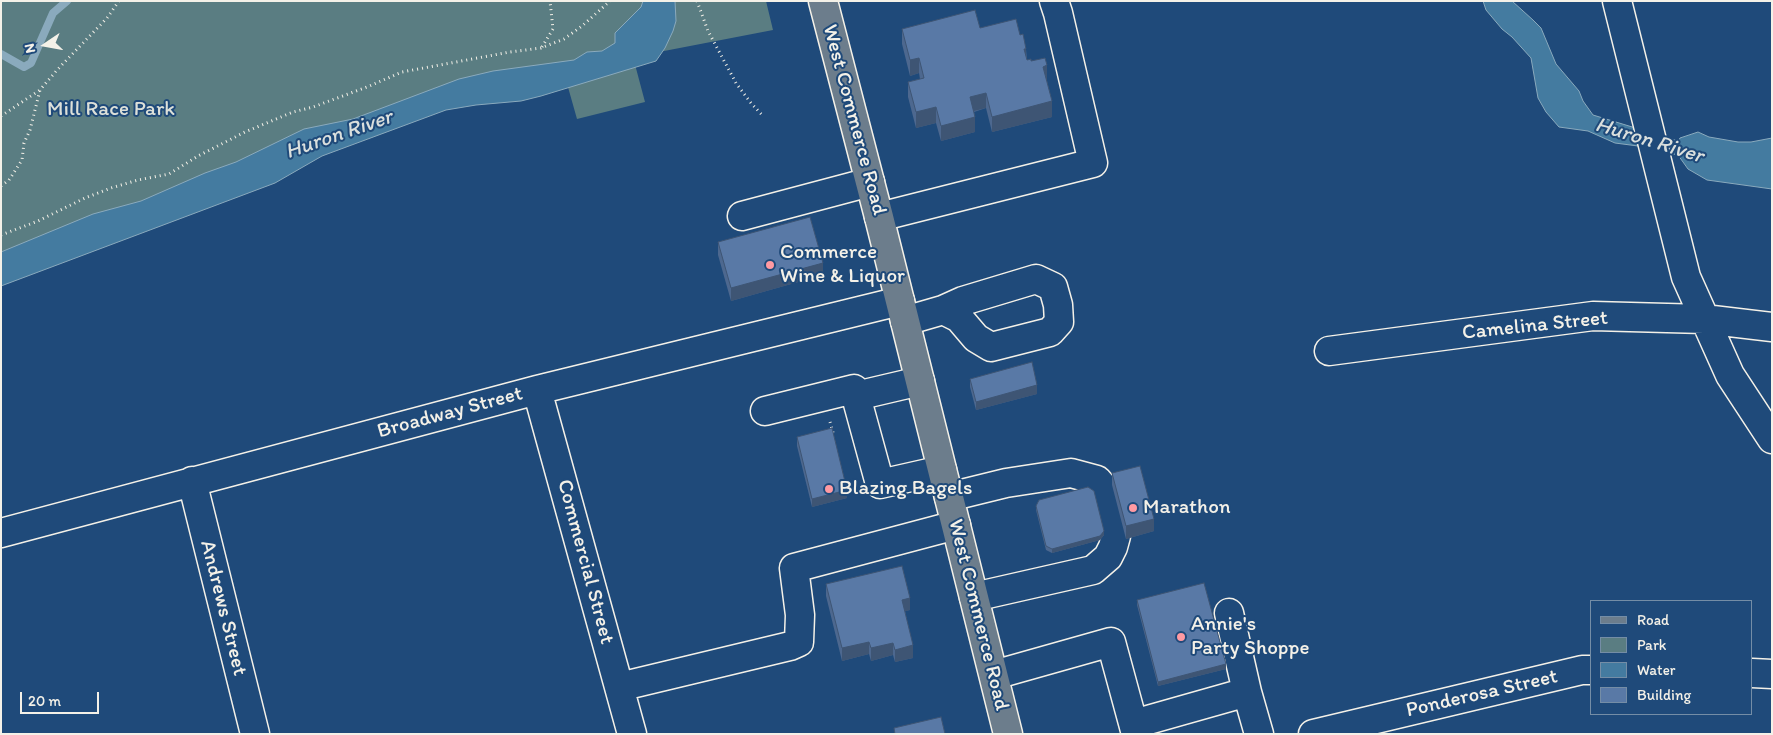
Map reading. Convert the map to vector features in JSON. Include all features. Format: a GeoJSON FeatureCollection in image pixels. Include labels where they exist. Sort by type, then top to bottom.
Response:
{"type":"FeatureCollection","features":[{"type":"Feature","properties":{"kind":"main road","name":"West Commerce Road"},"geometry":{"type":"LineString","coordinates":[[823,1],[1008,734]]}},
{"type":"Feature","properties":{"kind":"street"},"geometry":{"type":"LineString","coordinates":[[879,217],[1093,163],[1054,1]]}},
{"type":"Feature","properties":{"kind":"street"},"geometry":{"type":"LineString","coordinates":[[1616,1],[1646,114],[1662,189],[1686,277],[1730,375],[1772,439]]}},
{"type":"Feature","properties":{"kind":"street"},"geometry":{"type":"LineString","coordinates":[[742,216],[870,182]]}},
{"type":"Feature","properties":{"kind":"street","name":"Broadway Street"},"geometry":{"type":"LineString","coordinates":[[1,532],[537,390],[902,311],[943,310]]}},
{"type":"Feature","properties":{"kind":"street","name":"Camelina Street"},"geometry":{"type":"LineString","coordinates":[[1328,351],[1593,316],[1704,319],[1772,326]]}},
{"type":"Feature","properties":{"kind":"street"},"geometry":{"type":"LineString","coordinates":[[856,396],[920,380]]}},
{"type":"Feature","properties":{"kind":"street"},"geometry":{"type":"LineString","coordinates":[[765,411],[854,389],[880,484],[942,470]]}},
{"type":"Feature","properties":{"kind":"street","name":"Commercial Street"},"geometry":{"type":"LineString","coordinates":[[537,390],[632,734]]}},
{"type":"Feature","properties":{"kind":"street"},"geometry":{"type":"LineString","coordinates":[[949,497],[1006,483],[1071,473],[1097,480],[1104,488],[1112,516],[1116,536],[1113,547],[1108,557],[1093,570],[974,597]]}},
{"type":"Feature","properties":{"kind":"street","name":"Andrews Street"},"geometry":{"type":"LineString","coordinates":[[192,481],[255,734]]}},
{"type":"Feature","properties":{"kind":"street"},"geometry":{"type":"LineString","coordinates":[[619,687],[790,646],[799,642],[800,615],[794,568],[956,525]]}},
{"type":"Feature","properties":{"kind":"street"},"geometry":{"type":"LineString","coordinates":[[1229,613],[1247,692],[1259,734]]}},
{"type":"Feature","properties":{"kind":"street"},"geometry":{"type":"LineString","coordinates":[[994,675],[1111,642],[1135,729],[1247,692]]}},
{"type":"Feature","properties":{"kind":"street","name":"Ponderosa Street"},"geometry":{"type":"LineString","coordinates":[[1313,734],[1582,670],[1590,670]]}},
{"type":"Feature","properties":{"kind":"street"},"geometry":{"type":"LineString","coordinates":[[1753,673],[1772,674]]}},
{"type":"Feature","properties":{"kind":"path"},"geometry":{"type":"LineString","coordinates":[[1,116],[40,90],[107,18],[119,1]]}},
{"type":"Feature","properties":{"kind":"path"},"geometry":{"type":"LineString","coordinates":[[541,48],[553,29],[550,1]]}},
{"type":"Feature","properties":{"kind":"path"},"geometry":{"type":"LineString","coordinates":[[1,235],[38,221],[85,198],[111,188],[168,174],[245,132],[293,112],[313,107],[402,72],[541,48],[564,39],[610,1]]}},
{"type":"Feature","properties":{"kind":"path"},"geometry":{"type":"LineString","coordinates":[[697,1],[708,31],[736,83],[750,103],[763,116]]}},
{"type":"Feature","properties":{"kind":"path"},"geometry":{"type":"LineString","coordinates":[[1,186],[9,180],[22,160],[24,143],[30,130],[40,90]]}},
{"type":"Feature","properties":{"kind":"green space","name":"Mill Race Park"},"geometry":{"type":"Polygon","coordinates":[[[1,1],[766,1],[773,30],[633,57],[645,102],[577,119],[564,73],[457,95],[1,270],[1,1]]]}},
{"type":"Feature","properties":{"kind":"water","name":"Huron River"},"geometry":{"type":"Polygon","coordinates":[[[643,1],[675,1],[676,21],[673,31],[656,61],[521,101],[446,110],[322,156],[275,183],[1,286],[1,252],[93,214],[141,201],[205,173],[236,162],[304,129],[353,119],[459,79],[493,71],[574,60],[587,52],[602,51],[615,43],[615,33],[641,7],[643,1]]]}},
{"type":"Feature","properties":{"kind":"water","name":"Huron River"},"geometry":{"type":"Polygon","coordinates":[[[1483,1],[1512,1],[1541,28],[1556,64],[1579,91],[1583,101],[1593,115],[1678,141],[1680,138],[1698,132],[1709,137],[1738,142],[1751,142],[1772,138],[1772,189],[1707,180],[1688,169],[1678,155],[1615,143],[1588,131],[1559,127],[1546,112],[1538,98],[1531,58],[1486,10],[1483,1]]]}},
{"type":"Feature","properties":{"kind":"building"},"geometry":{"type":"Polygon","coordinates":[[[975,10],[980,28],[1016,19],[1020,35],[1023,34],[1027,60],[1045,58],[1047,65],[1043,67],[1052,101],[992,117],[986,93],[970,97],[975,117],[941,126],[936,107],[916,112],[908,82],[924,78],[919,58],[910,60],[902,29],[975,10]]]}},
{"type":"Feature","properties":{"kind":"building","name":"Commerce Wine & Liquor"},"geometry":{"type":"Polygon","coordinates":[[[810,217],[823,263],[731,288],[718,242],[810,217]]]}},
{"type":"Feature","properties":{"kind":"building"},"geometry":{"type":"Polygon","coordinates":[[[1032,362],[1037,385],[976,402],[970,379],[1032,362]]]}},
{"type":"Feature","properties":{"kind":"building"},"geometry":{"type":"Polygon","coordinates":[[[832,428],[847,490],[812,499],[797,437],[832,428]]]}},
{"type":"Feature","properties":{"kind":"building","name":"Marathon"},"geometry":{"type":"Polygon","coordinates":[[[1140,466],[1154,519],[1126,526],[1112,473],[1140,466]]]}},
{"type":"Feature","properties":{"kind":"building"},"geometry":{"type":"Polygon","coordinates":[[[1088,487],[1094,491],[1104,531],[1100,536],[1052,549],[1046,546],[1036,506],[1039,500],[1088,487]]]}},
{"type":"Feature","properties":{"kind":"building"},"geometry":{"type":"Polygon","coordinates":[[[902,566],[910,598],[902,600],[913,645],[895,650],[893,643],[871,648],[869,642],[842,648],[826,584],[902,566]]]}},
{"type":"Feature","properties":{"kind":"building","name":"Annie's Party Shoppe"},"geometry":{"type":"Polygon","coordinates":[[[1204,583],[1226,664],[1158,682],[1137,600],[1204,583]]]}},
{"type":"Feature","properties":{"kind":"building"},"geometry":{"type":"Polygon","coordinates":[[[941,717],[945,734],[895,734],[894,728],[941,717]]]}},
{"type":"Feature","properties":{"kind":"waterway"},"geometry":{"type":"LineString","coordinates":[[1,54],[24,67],[31,63],[53,13],[67,1]]}},
{"type":"Feature","properties":{"kind":"place","name":"Commerce Wine & Liquor"},"geometry":{"type":"Point","coordinates":[770,265]}},
{"type":"Feature","properties":{"kind":"place","name":"Blazing Bagels"},"geometry":{"type":"Point","coordinates":[829,489]}},
{"type":"Feature","properties":{"kind":"place","name":"Marathon"},"geometry":{"type":"Point","coordinates":[1133,508]}},
{"type":"Feature","properties":{"kind":"place","name":"Annie's Party Shoppe"},"geometry":{"type":"Point","coordinates":[1181,637]}}]}
